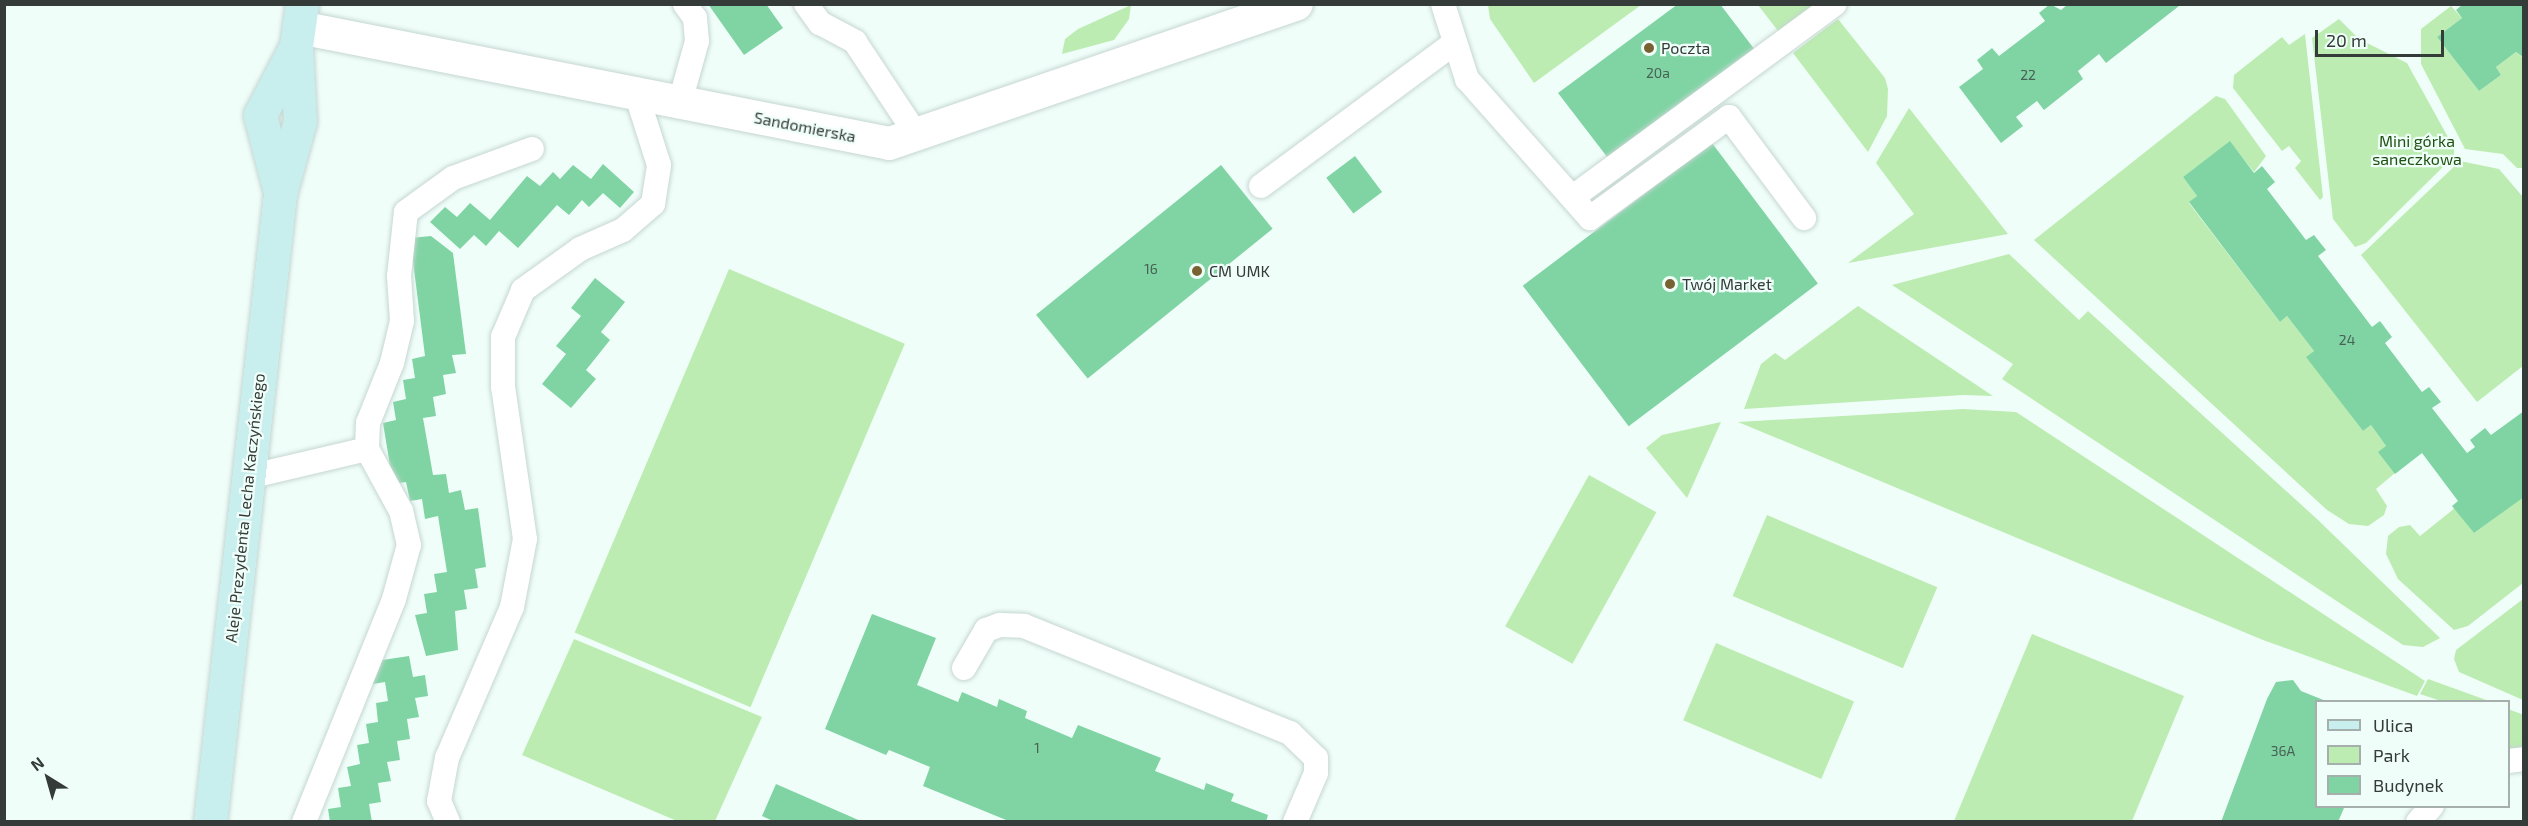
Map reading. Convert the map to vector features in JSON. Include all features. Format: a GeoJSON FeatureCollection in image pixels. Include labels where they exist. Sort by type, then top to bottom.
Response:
{"type":"FeatureCollection","features":[{"type":"Feature","properties":{"kind":"street","name":"Sandomierska"},"geometry":{"type":"LineString","coordinates":[[299,26],[889,143],[1296,4]]}},
{"type":"Feature","properties":{"kind":"street","name":"Aleje Prezydenta Lecha Kaczyńskiego"},"geometry":{"type":"LineString","coordinates":[[210,822],[280,194],[300,121],[299,26]]}},
{"type":"Feature","properties":{"kind":"lane"},"geometry":{"type":"LineString","coordinates":[[680,102],[697,41],[695,18],[686,4]]}},
{"type":"Feature","properties":{"kind":"lane"},"geometry":{"type":"LineString","coordinates":[[806,4],[820,23],[855,42],[916,134]]}},
{"type":"Feature","properties":{"kind":"lane"},"geometry":{"type":"LineString","coordinates":[[1443,4],[1467,78],[1574,197],[1590,218],[1729,117],[1804,218]]}},
{"type":"Feature","properties":{"kind":"lane"},"geometry":{"type":"LineString","coordinates":[[1574,197],[1835,4]]}},
{"type":"Feature","properties":{"kind":"lane"},"geometry":{"type":"LineString","coordinates":[[1262,186],[1454,43]]}},
{"type":"Feature","properties":{"kind":"lane"},"geometry":{"type":"LineString","coordinates":[[448,822],[439,801],[447,758],[512,607],[525,539],[503,387],[503,338],[523,290],[580,249],[623,230],[653,204],[659,165],[636,93]]}},
{"type":"Feature","properties":{"kind":"lane"},"geometry":{"type":"LineString","coordinates":[[304,822],[394,600],[409,545],[401,512],[367,449],[368,423],[392,363],[402,321],[399,276],[406,212],[453,178],[532,149]]}},
{"type":"Feature","properties":{"kind":"lane"},"geometry":{"type":"LineString","coordinates":[[248,477],[367,449]]}},
{"type":"Feature","properties":{"kind":"lane"},"geometry":{"type":"LineString","coordinates":[[964,668],[986,630],[1000,625],[1024,626],[1290,733],[1316,759],[1317,773],[1295,822]]}},
{"type":"Feature","properties":{"kind":"lane"},"geometry":{"type":"LineString","coordinates":[[2418,822],[2431,808]]}},
{"type":"Feature","properties":{"kind":"green space"},"geometry":{"type":"Polygon","coordinates":[[[1488,4],[1641,5],[1534,83],[1490,19],[1488,4]]]}},
{"type":"Feature","properties":{"kind":"green space"},"geometry":{"type":"Polygon","coordinates":[[[1131,5],[1129,19],[1114,40],[1062,54],[1065,39],[1078,29],[1131,5]]]}},
{"type":"Feature","properties":{"kind":"green space"},"geometry":{"type":"Polygon","coordinates":[[[1758,5],[1822,5],[1782,36],[1758,5]]]}},
{"type":"Feature","properties":{"kind":"green space"},"geometry":{"type":"Polygon","coordinates":[[[2451,6],[2462,18],[2437,37],[2479,91],[2501,75],[2496,67],[2516,52],[2523,58],[2523,168],[2517,168],[2503,154],[2465,149],[2421,64],[2421,29],[2451,6]]]}},
{"type":"Feature","properties":{"kind":"green space"},"geometry":{"type":"Polygon","coordinates":[[[1838,19],[1885,78],[1888,89],[1887,116],[1868,152],[1793,53],[1838,19]]]}},
{"type":"Feature","properties":{"kind":"green space","name":"Mini górka saneczkowa"},"geometry":{"type":"Polygon","coordinates":[[[2339,19],[2359,39],[2407,63],[2454,148],[2454,156],[2366,243],[2355,247],[2333,219],[2312,38],[2339,19]]]}},
{"type":"Feature","properties":{"kind":"green space"},"geometry":{"type":"Polygon","coordinates":[[[2305,34],[2323,197],[2320,200],[2295,168],[2301,161],[2289,146],[2282,151],[2233,88],[2234,75],[2282,37],[2289,45],[2305,34]]]}},
{"type":"Feature","properties":{"kind":"green space"},"geometry":{"type":"Polygon","coordinates":[[[2216,96],[2225,99],[2266,156],[2254,172],[2230,142],[2183,177],[2197,196],[2189,203],[2280,322],[2287,316],[2314,351],[2307,357],[2363,431],[2371,425],[2386,446],[2395,473],[2376,489],[2387,506],[2384,515],[2368,526],[2349,524],[2327,510],[2034,240],[2216,96]]]}},
{"type":"Feature","properties":{"kind":"green space"},"geometry":{"type":"Polygon","coordinates":[[[1909,108],[2008,234],[1848,263],[1914,214],[1876,163],[1909,108]]]}},
{"type":"Feature","properties":{"kind":"green space"},"geometry":{"type":"Polygon","coordinates":[[[2460,161],[2499,169],[2523,197],[2523,366],[2477,402],[2361,255],[2460,161]]]}},
{"type":"Feature","properties":{"kind":"green space"},"geometry":{"type":"Polygon","coordinates":[[[2009,254],[2079,320],[2088,311],[2317,519],[2440,638],[2423,647],[2403,645],[2002,379],[2013,364],[1892,285],[2009,254]]]}},
{"type":"Feature","properties":{"kind":"green space"},"geometry":{"type":"Polygon","coordinates":[[[729,269],[905,344],[750,707],[575,633],[729,269]]]}},
{"type":"Feature","properties":{"kind":"green space"},"geometry":{"type":"Polygon","coordinates":[[[1858,306],[1993,396],[1963,395],[1744,409],[1761,364],[1775,353],[1785,360],[1858,306]]]}},
{"type":"Feature","properties":{"kind":"green space"},"geometry":{"type":"Polygon","coordinates":[[[1963,409],[2016,412],[2425,681],[2417,696],[2263,640],[1738,422],[1963,409]]]}},
{"type":"Feature","properties":{"kind":"green space"},"geometry":{"type":"Polygon","coordinates":[[[1721,422],[1687,498],[1646,448],[1662,435],[1721,422]]]}},
{"type":"Feature","properties":{"kind":"green space"},"geometry":{"type":"Polygon","coordinates":[[[1589,475],[1656,512],[1572,664],[1505,626],[1589,475]]]}},
{"type":"Feature","properties":{"kind":"green space"},"geometry":{"type":"Polygon","coordinates":[[[2523,497],[2523,583],[2468,626],[2454,630],[2398,579],[2386,554],[2388,536],[2399,527],[2410,525],[2420,536],[2455,508],[2474,533],[2523,497]]]}},
{"type":"Feature","properties":{"kind":"green space"},"geometry":{"type":"Polygon","coordinates":[[[1767,515],[1937,587],[1903,668],[1733,596],[1767,515]]]}},
{"type":"Feature","properties":{"kind":"green space"},"geometry":{"type":"Polygon","coordinates":[[[2523,599],[2523,700],[2459,672],[2454,659],[2456,650],[2523,599]]]}},
{"type":"Feature","properties":{"kind":"green space"},"geometry":{"type":"Polygon","coordinates":[[[2032,634],[2184,696],[2132,821],[1954,821],[2032,634]]]}},
{"type":"Feature","properties":{"kind":"green space"},"geometry":{"type":"Polygon","coordinates":[[[574,639],[762,717],[715,821],[677,821],[522,755],[574,639]]]}},
{"type":"Feature","properties":{"kind":"green space"},"geometry":{"type":"Polygon","coordinates":[[[1716,643],[1854,702],[1821,779],[1683,720],[1716,643]]]}},
{"type":"Feature","properties":{"kind":"green space"},"geometry":{"type":"Polygon","coordinates":[[[2428,679],[2486,700],[2438,700],[2420,694],[2428,679]]]}},
{"type":"Feature","properties":{"kind":"green space"},"geometry":{"type":"Polygon","coordinates":[[[2510,710],[2524,715],[2523,753],[2510,756],[2510,710]]]}},
{"type":"Feature","properties":{"kind":"building"},"geometry":{"type":"Polygon","coordinates":[[[708,4],[766,4],[783,28],[744,55],[708,4]]]}},
{"type":"Feature","properties":{"kind":"building"},"geometry":{"type":"Polygon","coordinates":[[[1678,4],[1720,4],[1758,54],[1611,162],[1558,93],[1678,4]]]}},
{"type":"Feature","properties":{"kind":"building"},"geometry":{"type":"Polygon","coordinates":[[[2050,4],[2061,10],[2068,4],[2179,6],[2106,63],[2099,54],[2078,71],[2083,79],[2044,110],[2037,101],[2016,117],[2023,126],[2001,143],[1959,87],[1983,69],[1977,60],[1992,48],[1999,56],[2045,21],[2039,13],[2050,4]]]}},
{"type":"Feature","properties":{"kind":"building"},"geometry":{"type":"Polygon","coordinates":[[[2463,4],[2524,4],[2524,58],[2516,52],[2496,67],[2501,75],[2479,91],[2437,37],[2462,18],[2456,10],[2463,4]]]}},
{"type":"Feature","properties":{"kind":"building"},"geometry":{"type":"Polygon","coordinates":[[[2230,141],[2254,173],[2262,166],[2275,182],[2267,189],[2306,240],[2314,235],[2326,250],[2318,256],[2372,327],[2380,321],[2392,337],[2385,343],[2422,392],[2429,387],[2441,402],[2432,408],[2467,453],[2475,447],[2470,440],[2485,428],[2491,435],[2524,411],[2524,497],[2474,533],[2452,506],[2458,501],[2422,453],[2395,474],[2378,452],[2386,446],[2371,425],[2363,431],[2306,357],[2314,351],[2287,316],[2280,322],[2189,202],[2197,196],[2183,177],[2230,141]]]}},
{"type":"Feature","properties":{"kind":"building","name":"Twój Market"},"geometry":{"type":"Polygon","coordinates":[[[1712,143],[1818,284],[1629,426],[1523,286],[1712,143]]]}},
{"type":"Feature","properties":{"kind":"building"},"geometry":{"type":"Polygon","coordinates":[[[1355,156],[1382,192],[1353,214],[1326,178],[1355,156]]]}},
{"type":"Feature","properties":{"kind":"building"},"geometry":{"type":"Polygon","coordinates":[[[603,164],[634,192],[620,208],[603,193],[589,207],[582,200],[569,215],[557,205],[518,248],[499,231],[486,246],[474,235],[460,249],[430,222],[445,207],[457,217],[470,203],[490,220],[527,176],[540,186],[553,172],[560,179],[573,165],[591,179],[603,164]]]}},
{"type":"Feature","properties":{"kind":"building"},"geometry":{"type":"Polygon","coordinates":[[[1221,165],[1273,229],[1088,379],[1036,315],[1221,165]]]}},
{"type":"Feature","properties":{"kind":"building"},"geometry":{"type":"Polygon","coordinates":[[[431,236],[453,253],[466,354],[452,355],[456,373],[443,375],[446,394],[433,397],[436,416],[423,418],[433,475],[446,474],[449,493],[461,490],[465,510],[478,508],[486,567],[475,569],[478,588],[464,590],[467,609],[455,611],[458,650],[426,656],[415,615],[427,613],[424,594],[437,592],[434,574],[447,572],[438,516],[425,519],[422,499],[410,501],[406,482],[393,484],[383,423],[396,420],[393,402],[406,399],[403,380],[415,378],[412,359],[425,356],[410,238],[431,236]]]}},
{"type":"Feature","properties":{"kind":"building"},"geometry":{"type":"Polygon","coordinates":[[[595,278],[625,302],[601,332],[610,340],[586,370],[596,379],[571,408],[542,384],[566,354],[556,346],[581,316],[571,308],[595,278]]]}},
{"type":"Feature","properties":{"kind":"building"},"geometry":{"type":"Polygon","coordinates":[[[872,614],[936,638],[917,685],[958,702],[962,692],[997,707],[999,699],[1027,711],[1025,718],[1072,738],[1078,725],[1161,758],[1155,771],[1204,790],[1206,783],[1234,794],[1231,801],[1268,815],[1266,822],[1011,822],[923,786],[930,767],[889,750],[886,755],[825,729],[872,614]]]}},
{"type":"Feature","properties":{"kind":"building"},"geometry":{"type":"Polygon","coordinates":[[[409,656],[413,677],[425,675],[428,696],[415,698],[419,717],[407,719],[410,739],[397,741],[400,760],[387,762],[391,781],[378,783],[381,802],[369,804],[372,822],[330,822],[328,809],[341,807],[338,788],[351,786],[347,767],[360,764],[357,745],[369,743],[366,724],[378,722],[376,703],[388,701],[385,682],[373,684],[369,662],[409,656]]]}},
{"type":"Feature","properties":{"kind":"building"},"geometry":{"type":"Polygon","coordinates":[[[2293,680],[2301,691],[2324,700],[2315,700],[2315,808],[2344,808],[2338,822],[2221,822],[2267,699],[2276,682],[2293,680]]]}},
{"type":"Feature","properties":{"kind":"building"},"geometry":{"type":"Polygon","coordinates":[[[776,784],[863,822],[775,822],[762,816],[776,784]]]}},
{"type":"Feature","properties":{"kind":"place","name":"Poczta"},"geometry":{"type":"Point","coordinates":[1649,48]}},
{"type":"Feature","properties":{"kind":"place","name":"CM UMK"},"geometry":{"type":"Point","coordinates":[1197,271]}},
{"type":"Feature","properties":{"kind":"place","name":"Twój Market"},"geometry":{"type":"Point","coordinates":[1670,284]}}]}
